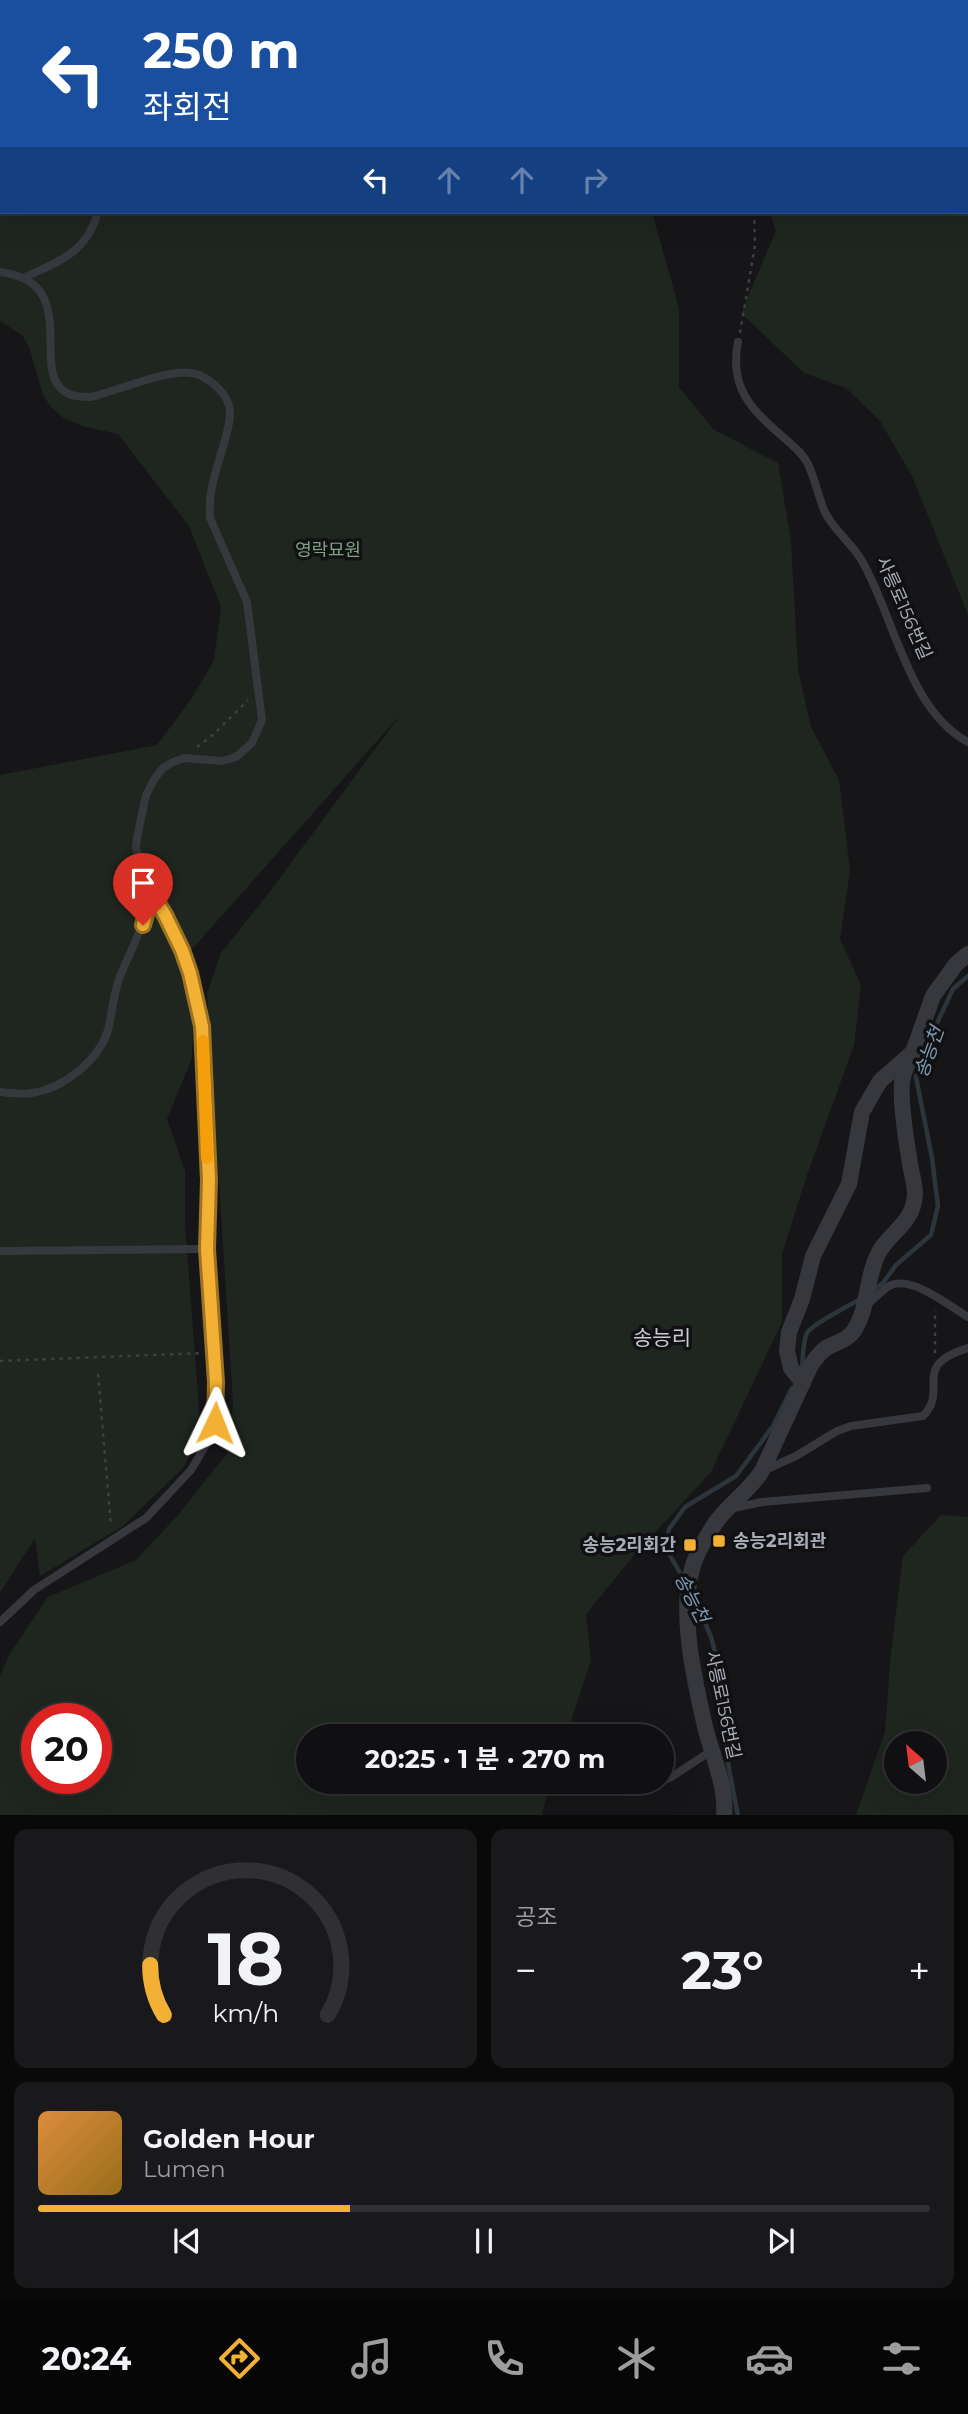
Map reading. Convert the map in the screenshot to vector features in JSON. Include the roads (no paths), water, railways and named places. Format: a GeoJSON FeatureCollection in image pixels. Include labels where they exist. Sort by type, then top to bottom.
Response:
{"type":"FeatureCollection","features":[{"type":"Feature","properties":{"kind":"street"},"geometry":{"type":"LineString","coordinates":[[803,1383],[791,1368],[787,1351],[789,1332],[802,1299],[813,1256],[849,1184],[862,1112],[880,1081],[913,1052],[933,996],[956,964],[968,954]]}},
{"type":"Feature","properties":{"kind":"street","name":"사릉로156번길"},"geometry":{"type":"LineString","coordinates":[[724,1815],[722,1790],[694,1672],[688,1603],[692,1570],[707,1537],[727,1509],[753,1485],[762,1471],[818,1355],[826,1348],[839,1344],[855,1331],[873,1265],[881,1248],[892,1239],[910,1214],[915,1193],[908,1156],[902,1090],[903,1078],[913,1052]]}},
{"type":"Feature","properties":{"kind":"lane"},"geometry":{"type":"LineString","coordinates":[[24,278],[79,248],[93,228],[97,214]]}},
{"type":"Feature","properties":{"kind":"lane"},"geometry":{"type":"LineString","coordinates":[[0,272],[24,278],[35,285],[44,297],[48,310],[54,375],[65,392],[77,397],[91,397],[175,373],[190,373],[203,376],[226,397],[230,408],[229,423],[212,478],[210,518],[247,602],[262,720],[259,731],[246,751],[236,757],[222,761],[184,758],[163,768],[150,786],[138,833],[141,873],[182,950],[202,1026],[209,1180],[207,1249],[216,1382],[215,1423],[191,1470],[146,1518],[34,1590],[0,1622]]}},
{"type":"Feature","properties":{"kind":"lane","name":"사릉로156번길"},"geometry":{"type":"LineString","coordinates":[[738,342],[735,360],[739,383],[746,399],[754,411],[805,459],[824,510],[863,562],[916,682],[939,720],[968,742]]}},
{"type":"Feature","properties":{"kind":"lane"},"geometry":{"type":"LineString","coordinates":[[0,1092],[29,1094],[55,1087],[85,1065],[95,1054],[107,1031],[118,982],[143,925],[147,911],[148,887]]}},
{"type":"Feature","properties":{"kind":"lane"},"geometry":{"type":"LineString","coordinates":[[0,1251],[207,1249]]}},
{"type":"Feature","properties":{"kind":"lane"},"geometry":{"type":"LineString","coordinates":[[864,1304],[895,1284],[915,1285],[968,1317]]}},
{"type":"Feature","properties":{"kind":"lane"},"geometry":{"type":"LineString","coordinates":[[762,1471],[851,1426],[923,1416],[930,1410],[935,1367],[941,1359],[968,1348]]}},
{"type":"Feature","properties":{"kind":"lane"},"geometry":{"type":"LineString","coordinates":[[727,1509],[762,1502],[927,1488]]}},
{"type":"Feature","properties":{"kind":"lane"},"geometry":{"type":"LineString","coordinates":[[674,1775],[711,1751]]}},
{"type":"Feature","properties":{"kind":"waterway","name":"송능천"},"geometry":{"type":"LineString","coordinates":[[873,1290],[883,1283],[896,1265],[931,1235],[938,1206],[932,1158],[916,1077],[953,989],[968,976]]}},
{"type":"Feature","properties":{"kind":"waterway","name":"송능천"},"geometry":{"type":"LineString","coordinates":[[802,1367],[804,1345],[810,1329],[860,1299]]}},
{"type":"Feature","properties":{"kind":"waterway","name":"송능천"},"geometry":{"type":"LineString","coordinates":[[684,1580],[667,1550],[669,1529],[685,1507],[736,1476],[773,1426],[792,1388]]}},
{"type":"Feature","properties":{"kind":"waterway","name":"송능천"},"geometry":{"type":"LineString","coordinates":[[694,1597],[711,1637],[726,1693],[724,1743],[738,1815]]}},
{"type":"Feature","properties":{"kind":"place","name":"송능2리회관"},"geometry":{"type":"Point","coordinates":[719,1541]}},
{"type":"Feature","properties":{"kind":"place","name":"송능2리회간"},"geometry":{"type":"Point","coordinates":[690,1545]}},
{"type":"Feature","properties":{"kind":"district","name":"송능리"},"geometry":{"type":"Point","coordinates":[662,1337]}},
{"type":"Feature","properties":{"kind":"park label","name":"영락묘원"},"geometry":{"type":"Point","coordinates":[328,550]}}]}
